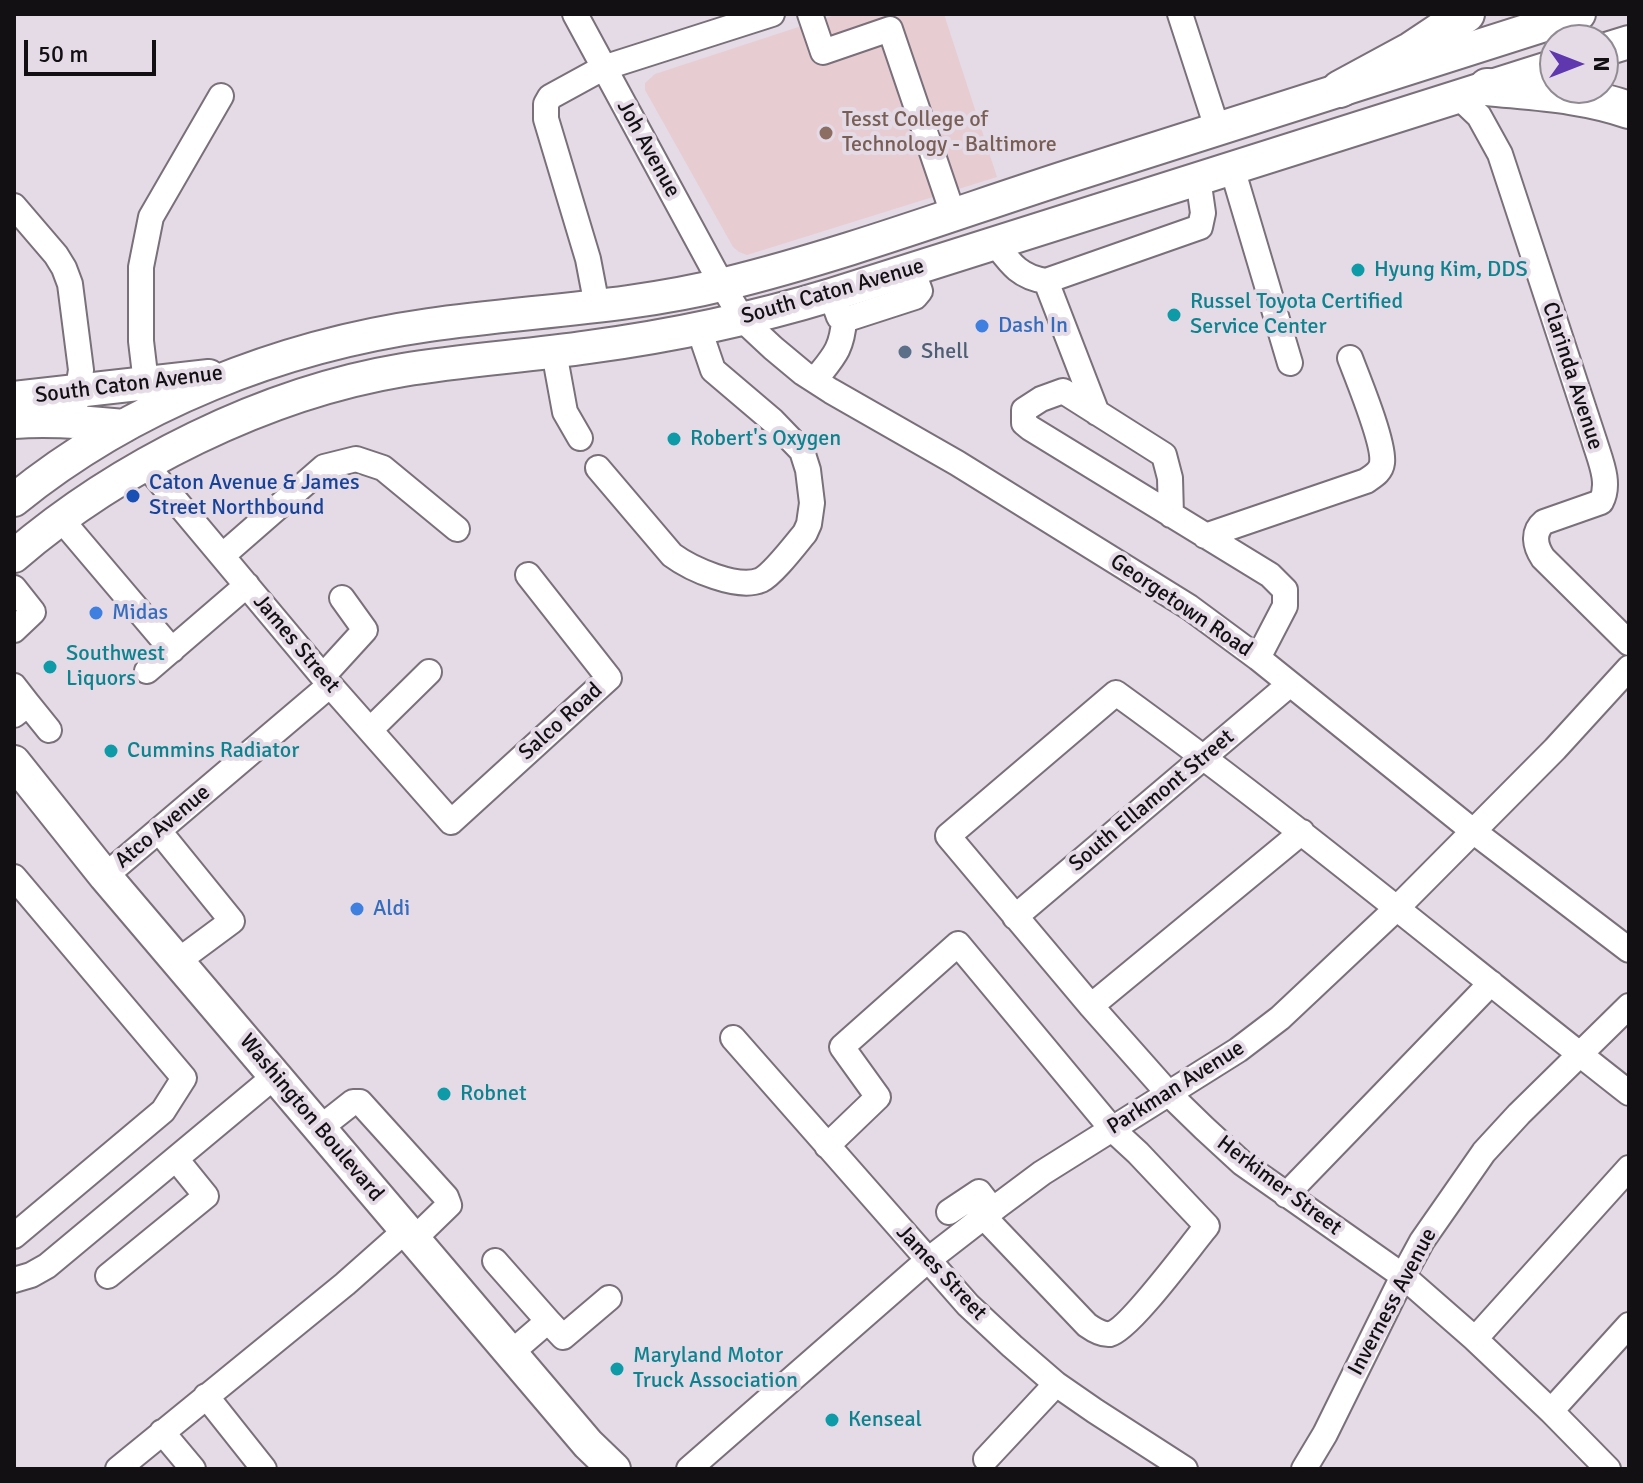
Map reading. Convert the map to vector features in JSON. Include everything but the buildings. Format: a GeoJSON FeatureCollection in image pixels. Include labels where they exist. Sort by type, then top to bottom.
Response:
{"type":"FeatureCollection","features":[{"type":"Feature","properties":{"kind":"highway"},"geometry":{"type":"LineString","coordinates":[[1340,89],[1412,50],[1466,14]]}},
{"type":"Feature","properties":{"kind":"highway"},"geometry":{"type":"LineString","coordinates":[[1473,92],[1569,95],[1629,110]]}},
{"type":"Feature","properties":{"kind":"main road","name":"South Caton Avenue"},"geometry":{"type":"LineString","coordinates":[[124,426],[180,398],[299,352],[393,330],[660,297],[722,285],[798,264],[1579,14]]}},
{"type":"Feature","properties":{"kind":"main road","name":"South Caton Avenue"},"geometry":{"type":"LineString","coordinates":[[14,398],[75,406],[124,426],[145,464],[257,412],[320,390],[401,370],[554,352],[838,307],[912,269],[1539,71]]}},
{"type":"Feature","properties":{"kind":"main road","name":"South Caton Avenue"},"geometry":{"type":"LineString","coordinates":[[14,422],[39,420],[146,383],[244,372]]}},
{"type":"Feature","properties":{"kind":"main road"},"geometry":{"type":"LineString","coordinates":[[14,500],[62,464],[124,426]]}},
{"type":"Feature","properties":{"kind":"main road"},"geometry":{"type":"LineString","coordinates":[[14,556],[87,499],[145,464]]}},
{"type":"Feature","properties":{"kind":"main road","name":"Washington Boulevard"},"geometry":{"type":"LineString","coordinates":[[14,762],[105,876],[588,1444],[614,1469]]}},
{"type":"Feature","properties":{"kind":"street","name":"Joh Avenue"},"geometry":{"type":"LineString","coordinates":[[575,14],[722,285]]}},
{"type":"Feature","properties":{"kind":"street"},"geometry":{"type":"LineString","coordinates":[[597,306],[588,259],[546,119],[546,104],[550,97],[603,68],[772,14]]}},
{"type":"Feature","properties":{"kind":"street"},"geometry":{"type":"LineString","coordinates":[[810,14],[823,52],[890,29],[953,214]]}},
{"type":"Feature","properties":{"kind":"street"},"geometry":{"type":"LineString","coordinates":[[1180,14],[1217,128]]}},
{"type":"Feature","properties":{"kind":"street","name":"Clarinda Avenue"},"geometry":{"type":"LineString","coordinates":[[1473,92],[1479,116],[1500,154],[1606,484],[1601,502],[1544,522],[1537,528],[1537,550],[1629,643]]}},
{"type":"Feature","properties":{"kind":"street"},"geometry":{"type":"LineString","coordinates":[[146,383],[141,341],[141,267],[151,217],[221,96]]}},
{"type":"Feature","properties":{"kind":"street"},"geometry":{"type":"LineString","coordinates":[[1232,168],[1290,363]]}},
{"type":"Feature","properties":{"kind":"street"},"geometry":{"type":"LineString","coordinates":[[995,243],[1013,267],[1031,279],[1046,281],[1200,227],[1203,213],[1198,178]]}},
{"type":"Feature","properties":{"kind":"street"},"geometry":{"type":"LineString","coordinates":[[14,206],[56,255],[70,284],[81,370],[75,406]]}},
{"type":"Feature","properties":{"kind":"street"},"geometry":{"type":"LineString","coordinates":[[1046,281],[1097,413]]}},
{"type":"Feature","properties":{"kind":"street","name":"Georgetown Road"},"geometry":{"type":"LineString","coordinates":[[722,285],[743,320],[815,380],[957,463],[1177,600],[1258,658],[1473,831],[1629,950]]}},
{"type":"Feature","properties":{"kind":"street"},"geometry":{"type":"LineString","coordinates":[[815,380],[839,349],[843,335],[838,307]]}},
{"type":"Feature","properties":{"kind":"street"},"geometry":{"type":"LineString","coordinates":[[598,468],[672,555],[715,576],[743,582],[762,579],[805,533],[812,503],[802,451],[773,421],[713,370],[699,329]]}},
{"type":"Feature","properties":{"kind":"street"},"geometry":{"type":"LineString","coordinates":[[554,352],[565,412],[580,438]]}},
{"type":"Feature","properties":{"kind":"street"},"geometry":{"type":"LineString","coordinates":[[1205,536],[1366,481],[1379,472],[1382,462],[1379,442],[1350,358]]}},
{"type":"Feature","properties":{"kind":"street"},"geometry":{"type":"LineString","coordinates":[[1171,515],[1170,478],[1164,455],[1063,391],[1041,399],[1024,410],[1024,423],[1043,436],[1205,536],[1270,575],[1285,590],[1285,606],[1258,658]]}},
{"type":"Feature","properties":{"kind":"street"},"geometry":{"type":"LineString","coordinates":[[222,556],[324,467],[356,459],[383,468],[457,529]]}},
{"type":"Feature","properties":{"kind":"street","name":"James Street"},"geometry":{"type":"LineString","coordinates":[[145,464],[327,681],[451,822]]}},
{"type":"Feature","properties":{"kind":"street"},"geometry":{"type":"LineString","coordinates":[[60,518],[172,650]]}},
{"type":"Feature","properties":{"kind":"street","name":"Salco Road"},"geometry":{"type":"LineString","coordinates":[[451,822],[609,678],[528,575]]}},
{"type":"Feature","properties":{"kind":"street"},"geometry":{"type":"LineString","coordinates":[[147,671],[247,585]]}},
{"type":"Feature","properties":{"kind":"street"},"geometry":{"type":"LineString","coordinates":[[14,588],[33,612],[14,630]]}},
{"type":"Feature","properties":{"kind":"street","name":"Atco Avenue"},"geometry":{"type":"LineString","coordinates":[[105,876],[327,681],[365,630],[342,598]]}},
{"type":"Feature","properties":{"kind":"street","name":"Parkman Avenue"},"geometry":{"type":"LineString","coordinates":[[689,1469],[928,1260],[988,1213],[1042,1173],[1238,1050],[1280,1018],[1397,908],[1555,749],[1629,668]]}},
{"type":"Feature","properties":{"kind":"street"},"geometry":{"type":"LineString","coordinates":[[370,730],[429,672]]}},
{"type":"Feature","properties":{"kind":"street","name":"South Ellamont Street"},"geometry":{"type":"LineString","coordinates":[[1015,917],[1290,684]]}},
{"type":"Feature","properties":{"kind":"street","name":"Herkimer Street"},"geometry":{"type":"LineString","coordinates":[[1204,757],[1116,693],[948,836],[1169,1094],[1242,1163],[1403,1276],[1475,1339],[1608,1469]]}},
{"type":"Feature","properties":{"kind":"street"},"geometry":{"type":"LineString","coordinates":[[19,702],[49,730]]}},
{"type":"Feature","properties":{"kind":"street"},"geometry":{"type":"LineString","coordinates":[[1204,757],[1629,1093]]}},
{"type":"Feature","properties":{"kind":"street"},"geometry":{"type":"LineString","coordinates":[[159,831],[232,921],[178,961]]}},
{"type":"Feature","properties":{"kind":"street"},"geometry":{"type":"LineString","coordinates":[[1091,1006],[1302,832]]}},
{"type":"Feature","properties":{"kind":"street"},"geometry":{"type":"LineString","coordinates":[[14,877],[184,1078],[163,1111],[14,1236]]}},
{"type":"Feature","properties":{"kind":"street"},"geometry":{"type":"LineString","coordinates":[[827,1146],[878,1097],[842,1047],[958,944],[1112,1129],[1207,1226],[1142,1307],[1115,1332],[1107,1335],[1087,1325],[988,1213],[979,1192],[949,1212]]}},
{"type":"Feature","properties":{"kind":"street"},"geometry":{"type":"LineString","coordinates":[[1286,1195],[1491,983]]}},
{"type":"Feature","properties":{"kind":"street","name":"Inverness Avenue"},"geometry":{"type":"LineString","coordinates":[[1304,1469],[1325,1434],[1422,1241],[1484,1152],[1629,1006]]}},
{"type":"Feature","properties":{"kind":"street","name":"James Street"},"geometry":{"type":"LineString","coordinates":[[733,1038],[968,1305],[1056,1384],[1185,1469]]}},
{"type":"Feature","properties":{"kind":"street"},"geometry":{"type":"LineString","coordinates":[[14,1280],[47,1266],[275,1076]]}},
{"type":"Feature","properties":{"kind":"street"},"geometry":{"type":"LineString","coordinates":[[118,1469],[345,1284],[449,1205],[446,1197],[360,1102],[353,1102],[320,1128]]}},
{"type":"Feature","properties":{"kind":"street"},"geometry":{"type":"LineString","coordinates":[[108,1276],[206,1196],[176,1159]]}},
{"type":"Feature","properties":{"kind":"street"},"geometry":{"type":"LineString","coordinates":[[1475,1339],[1629,1168]]}},
{"type":"Feature","properties":{"kind":"street"},"geometry":{"type":"LineString","coordinates":[[495,1261],[563,1337],[609,1298]]}},
{"type":"Feature","properties":{"kind":"street"},"geometry":{"type":"LineString","coordinates":[[512,1352],[548,1321]]}},
{"type":"Feature","properties":{"kind":"street"},"geometry":{"type":"LineString","coordinates":[[1551,1411],[1629,1325]]}},
{"type":"Feature","properties":{"kind":"street"},"geometry":{"type":"LineString","coordinates":[[986,1459],[1056,1384]]}},
{"type":"Feature","properties":{"kind":"street"},"geometry":{"type":"LineString","coordinates":[[206,1396],[264,1469]]}},
{"type":"Feature","properties":{"kind":"street"},"geometry":{"type":"LineString","coordinates":[[162,1432],[193,1469]]}},
{"type":"Feature","properties":{"kind":"shaded area","name":"Tesst College of Technology - Baltimore"},"geometry":{"type":"Polygon","coordinates":[[[838,14],[944,14],[997,177],[747,255],[739,252],[733,247],[645,90],[645,83],[655,74],[838,14]]]}},
{"type":"Feature","properties":{"kind":"place","name":"Tesst College of Technology - Baltimore"},"geometry":{"type":"Point","coordinates":[826,133]}},
{"type":"Feature","properties":{"kind":"place","name":"Hyung Kim, DDS"},"geometry":{"type":"Point","coordinates":[1358,270]}},
{"type":"Feature","properties":{"kind":"place","name":"Russel Toyota Certified Service Center"},"geometry":{"type":"Point","coordinates":[1174,315]}},
{"type":"Feature","properties":{"kind":"place","name":"Dash In"},"geometry":{"type":"Point","coordinates":[982,326]}},
{"type":"Feature","properties":{"kind":"place","name":"Shell"},"geometry":{"type":"Point","coordinates":[905,352]}},
{"type":"Feature","properties":{"kind":"place","name":"Robert's Oxygen"},"geometry":{"type":"Point","coordinates":[674,439]}},
{"type":"Feature","properties":{"kind":"place","name":"Caton Avenue & James Street Northbound"},"geometry":{"type":"Point","coordinates":[133,496]}},
{"type":"Feature","properties":{"kind":"place","name":"Midas"},"geometry":{"type":"Point","coordinates":[96,613]}},
{"type":"Feature","properties":{"kind":"place","name":"Southwest Liquors"},"geometry":{"type":"Point","coordinates":[50,667]}},
{"type":"Feature","properties":{"kind":"place","name":"Cummins Radiator"},"geometry":{"type":"Point","coordinates":[111,751]}},
{"type":"Feature","properties":{"kind":"place","name":"Aldi"},"geometry":{"type":"Point","coordinates":[357,909]}},
{"type":"Feature","properties":{"kind":"place","name":"Robnet"},"geometry":{"type":"Point","coordinates":[444,1094]}},
{"type":"Feature","properties":{"kind":"place","name":"Maryland Motor Truck Association"},"geometry":{"type":"Point","coordinates":[617,1369]}},
{"type":"Feature","properties":{"kind":"place","name":"Kenseal"},"geometry":{"type":"Point","coordinates":[832,1420]}}]}
